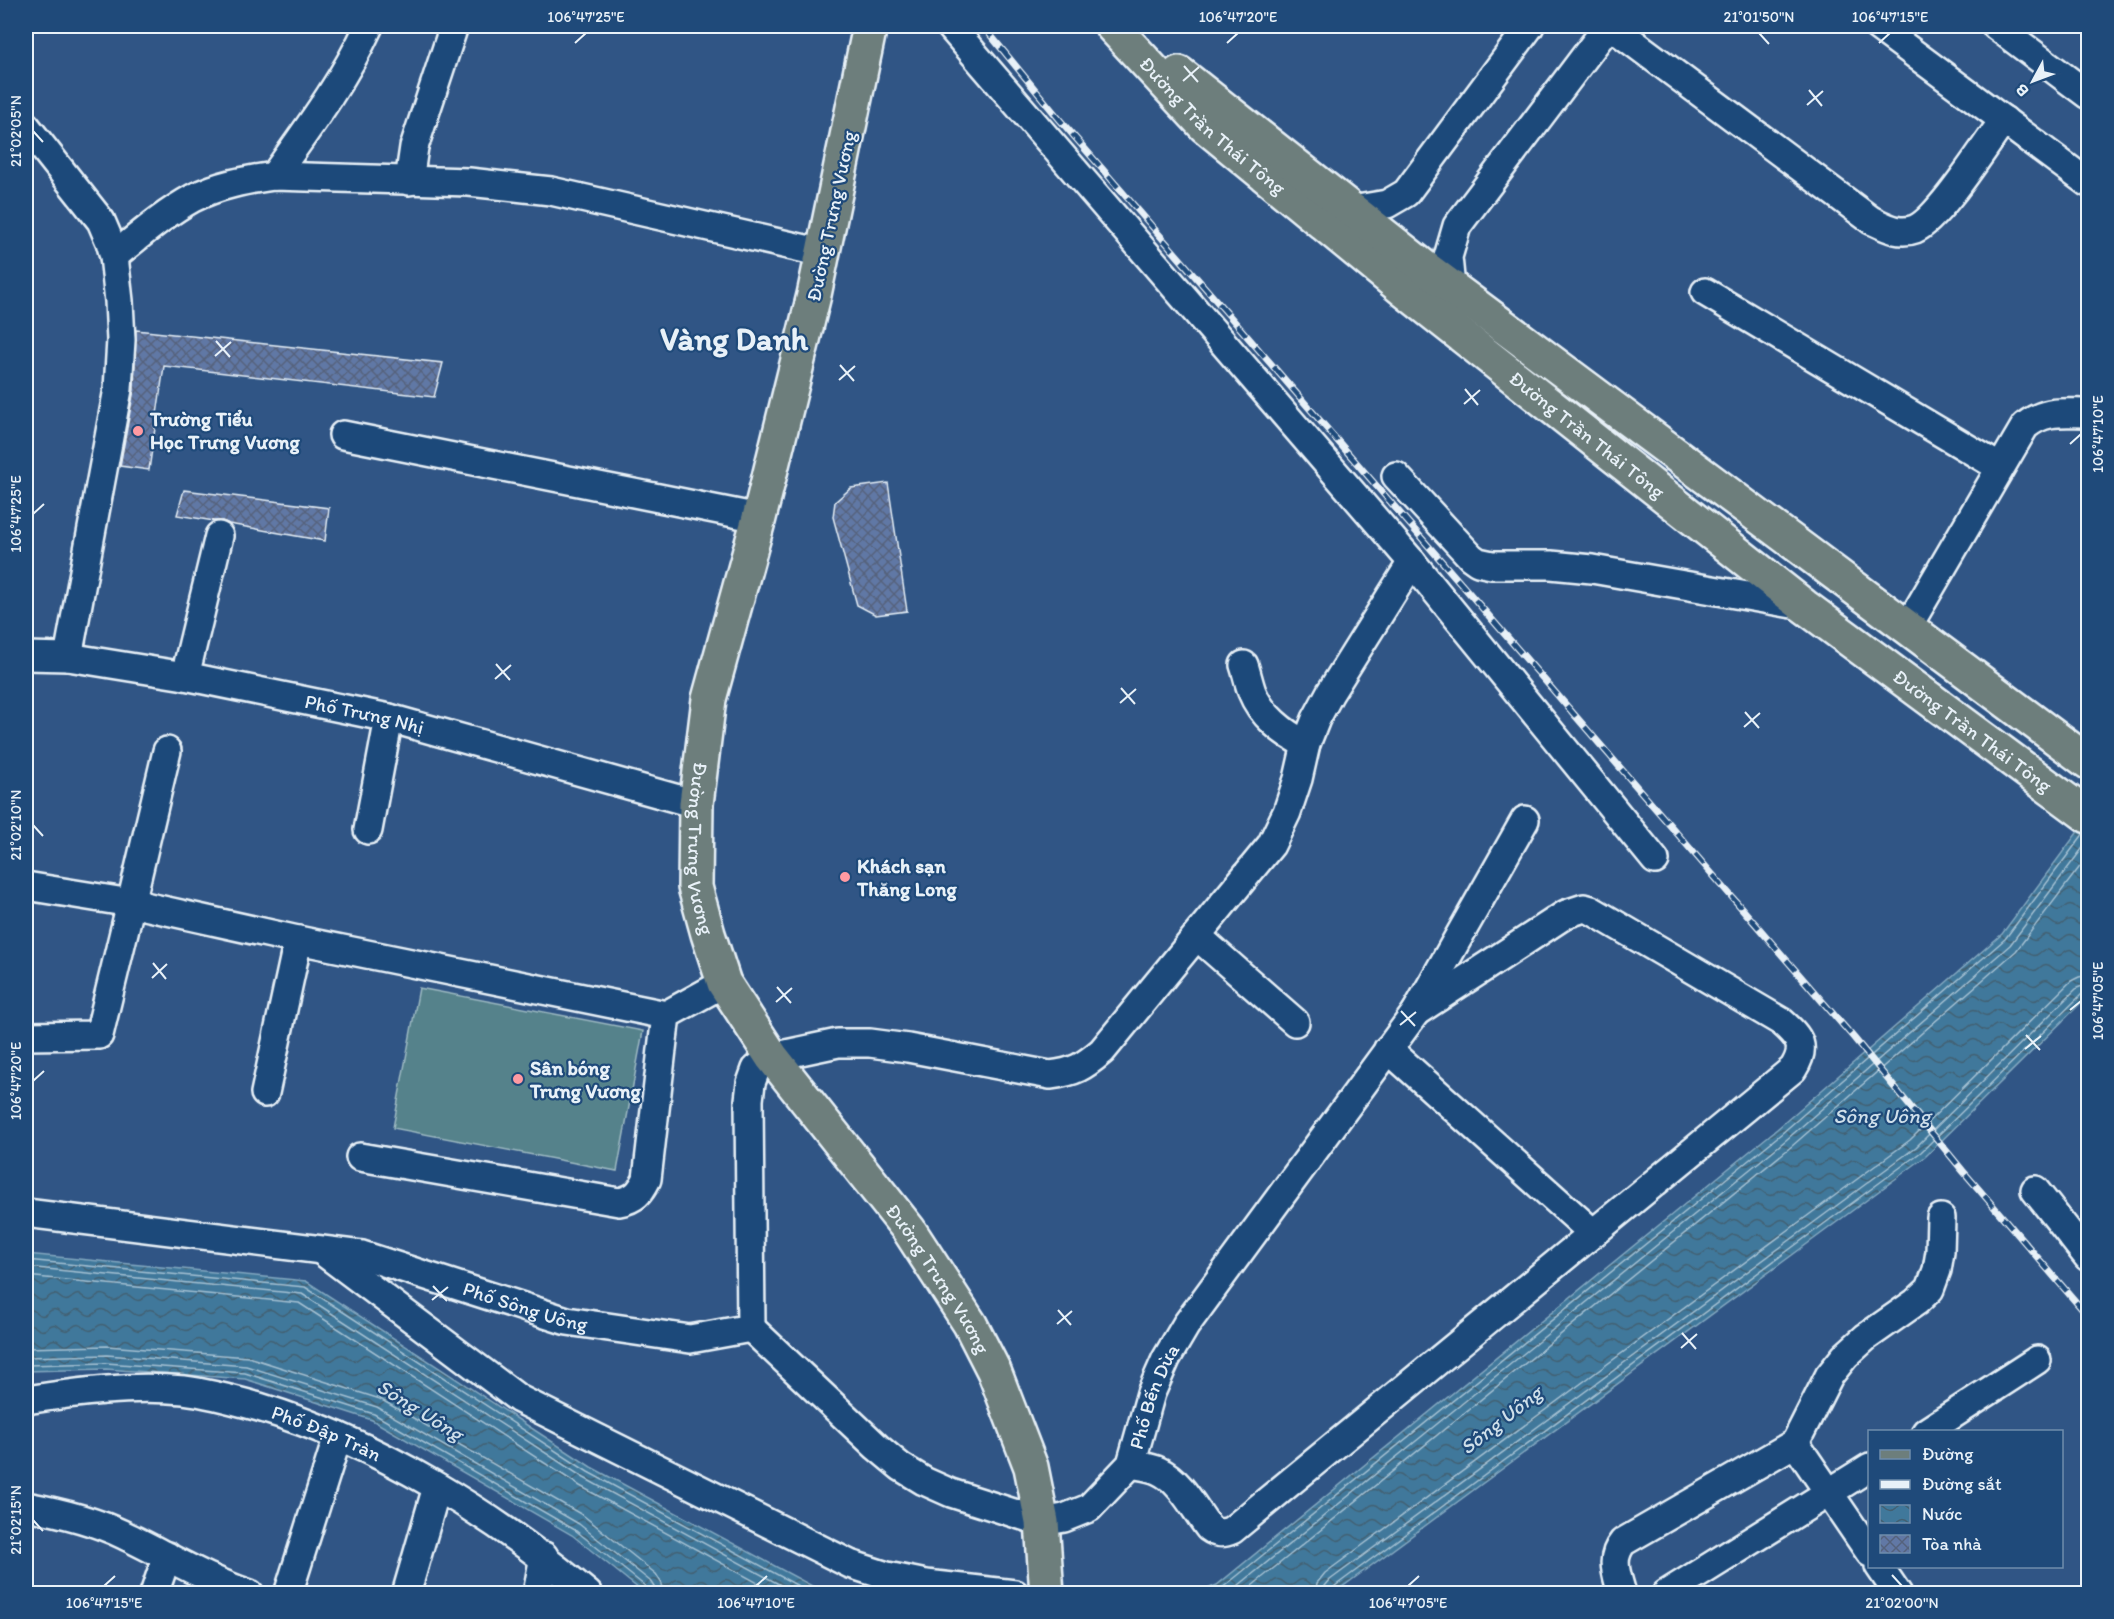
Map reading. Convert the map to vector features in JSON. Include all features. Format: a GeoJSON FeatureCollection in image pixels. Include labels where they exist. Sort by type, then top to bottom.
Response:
{"type":"FeatureCollection","features":[{"type":"Feature","properties":{"kind":"main road","name":"Đường Trưng Vương"},"geometry":{"type":"LineString","coordinates":[[870,26],[823,253],[759,518],[709,699],[696,804],[695,887],[724,983],[772,1057],[909,1230],[970,1324],[994,1371],[1031,1467],[1042,1522],[1047,1593]]}},
{"type":"Feature","properties":{"kind":"main road","name":"Đường Trần Thái Tông"},"geometry":{"type":"LineString","coordinates":[[1112,26],[1205,126],[1413,298],[1804,606],[2088,816]]}},
{"type":"Feature","properties":{"kind":"main road","name":"Đường Trần Thái Tông"},"geometry":{"type":"LineString","coordinates":[[1120,26],[1451,287],[2088,762]]}},
{"type":"Feature","properties":{"kind":"street"},"geometry":{"type":"LineString","coordinates":[[274,176],[339,84],[355,57],[369,26]]}},
{"type":"Feature","properties":{"kind":"street"},"geometry":{"type":"LineString","coordinates":[[409,181],[414,147],[453,26]]}},
{"type":"Feature","properties":{"kind":"street"},"geometry":{"type":"LineString","coordinates":[[950,26],[1412,562],[1655,860]]}},
{"type":"Feature","properties":{"kind":"street"},"geometry":{"type":"LineString","coordinates":[[1352,210],[1387,204],[1406,192],[1530,26]]}},
{"type":"Feature","properties":{"kind":"street"},"geometry":{"type":"LineString","coordinates":[[1451,287],[1448,257],[1457,226],[1610,26],[1871,220],[1894,231],[1914,229],[1932,217],[2004,120]]}},
{"type":"Feature","properties":{"kind":"street"},"geometry":{"type":"LineString","coordinates":[[1877,26],[2088,183]]}},
{"type":"Feature","properties":{"kind":"street"},"geometry":{"type":"LineString","coordinates":[[1996,26],[2088,95]]}},
{"type":"Feature","properties":{"kind":"street"},"geometry":{"type":"LineString","coordinates":[[26,126],[101,221],[114,256],[119,301],[118,389],[68,657]]}},
{"type":"Feature","properties":{"kind":"street"},"geometry":{"type":"LineString","coordinates":[[114,256],[167,214],[194,197],[246,180],[274,176],[469,182],[551,191],[823,253]]}},
{"type":"Feature","properties":{"kind":"street"},"geometry":{"type":"LineString","coordinates":[[1705,292],[1999,467]]}},
{"type":"Feature","properties":{"kind":"street"},"geometry":{"type":"LineString","coordinates":[[1919,637],[1999,467],[2025,426],[2034,418],[2048,413],[2088,413]]}},
{"type":"Feature","properties":{"kind":"street"},"geometry":{"type":"LineString","coordinates":[[343,435],[759,518]]}},
{"type":"Feature","properties":{"kind":"street"},"geometry":{"type":"LineString","coordinates":[[1396,476],[1471,557],[1484,564],[1569,566],[1592,569],[1804,606]]}},
{"type":"Feature","properties":{"kind":"street"},"geometry":{"type":"LineString","coordinates":[[185,676],[219,536]]}},
{"type":"Feature","properties":{"kind":"street"},"geometry":{"type":"LineString","coordinates":[[1042,1522],[951,1493],[924,1481],[901,1467],[751,1328],[749,1100],[756,1069],[772,1057],[838,1043],[870,1043],[1050,1075],[1070,1072],[1089,1063],[1102,1051],[1271,845],[1291,801],[1306,744],[1330,693],[1412,562]]}},
{"type":"Feature","properties":{"kind":"street","name":"Phố Trưng Nhị"},"geometry":{"type":"LineString","coordinates":[[26,656],[68,657],[185,676],[389,718],[696,804]]}},
{"type":"Feature","properties":{"kind":"street"},"geometry":{"type":"LineString","coordinates":[[1244,665],[1253,694],[1270,719],[1290,737],[1306,744]]}},
{"type":"Feature","properties":{"kind":"street"},"geometry":{"type":"LineString","coordinates":[[368,830],[389,718]]}},
{"type":"Feature","properties":{"kind":"street"},"geometry":{"type":"LineString","coordinates":[[26,1036],[99,1035],[167,751]]}},
{"type":"Feature","properties":{"kind":"street"},"geometry":{"type":"LineString","coordinates":[[1416,1012],[1525,820]]}},
{"type":"Feature","properties":{"kind":"street"},"geometry":{"type":"LineString","coordinates":[[26,886],[131,903],[298,940],[666,1015],[724,983]]}},
{"type":"Feature","properties":{"kind":"street"},"geometry":{"type":"LineString","coordinates":[[1131,1464],[1158,1471],[1167,1476],[1177,1485],[1209,1528],[1216,1533],[1232,1530],[1793,1068],[1800,1057],[1800,1044],[1795,1033],[1782,1022],[1584,908],[1566,914],[1416,1012]]}},
{"type":"Feature","properties":{"kind":"street"},"geometry":{"type":"LineString","coordinates":[[1197,936],[1295,1022]]}},
{"type":"Feature","properties":{"kind":"street"},"geometry":{"type":"LineString","coordinates":[[265,1093],[298,940]]}},
{"type":"Feature","properties":{"kind":"street","name":"Phố Bến Dừa"},"geometry":{"type":"LineString","coordinates":[[1042,1522],[1064,1518],[1089,1508],[1131,1464],[1151,1393],[1166,1359],[1186,1325],[1416,1012]]}},
{"type":"Feature","properties":{"kind":"street"},"geometry":{"type":"LineString","coordinates":[[360,1157],[619,1202],[631,1200],[641,1192],[647,1179],[666,1015]]}},
{"type":"Feature","properties":{"kind":"street"},"geometry":{"type":"LineString","coordinates":[[1388,1049],[1593,1233]]}},
{"type":"Feature","properties":{"kind":"street"},"geometry":{"type":"LineString","coordinates":[[2035,1190],[2088,1257]]}},
{"type":"Feature","properties":{"kind":"street","name":"Phố Sông Uông"},"geometry":{"type":"LineString","coordinates":[[26,1213],[362,1255],[567,1321],[690,1340],[751,1328]]}},
{"type":"Feature","properties":{"kind":"street"},"geometry":{"type":"LineString","coordinates":[[1622,1593],[1614,1560],[1623,1542],[1795,1443],[1829,1376],[1845,1356],[1866,1337],[1916,1302],[1930,1289],[1937,1270],[1940,1252],[1941,1218]]}},
{"type":"Feature","properties":{"kind":"street"},"geometry":{"type":"LineString","coordinates":[[320,1249],[519,1399],[850,1564],[887,1576],[926,1584],[1015,1593]]}},
{"type":"Feature","properties":{"kind":"street"},"geometry":{"type":"LineString","coordinates":[[1928,1430],[2037,1360]]}},
{"type":"Feature","properties":{"kind":"street","name":"Phố Đập Tràn"},"geometry":{"type":"LineString","coordinates":[[26,1400],[95,1390],[184,1390],[240,1402],[285,1415],[338,1436],[437,1487],[544,1556],[588,1593]]}},
{"type":"Feature","properties":{"kind":"street"},"geometry":{"type":"LineString","coordinates":[[288,1593],[338,1436]]}},
{"type":"Feature","properties":{"kind":"street"},"geometry":{"type":"LineString","coordinates":[[1795,1443],[1868,1552]]}},
{"type":"Feature","properties":{"kind":"street"},"geometry":{"type":"LineString","coordinates":[[1666,1593],[1868,1468]]}},
{"type":"Feature","properties":{"kind":"street"},"geometry":{"type":"LineString","coordinates":[[406,1593],[437,1487]]}},
{"type":"Feature","properties":{"kind":"street"},"geometry":{"type":"LineString","coordinates":[[26,1506],[88,1521],[122,1533],[208,1578],[250,1593]]}},
{"type":"Feature","properties":{"kind":"street"},"geometry":{"type":"LineString","coordinates":[[154,1593],[166,1556]]}},
{"type":"Feature","properties":{"kind":"street"},"geometry":{"type":"LineString","coordinates":[[537,1593],[544,1556]]}},
{"type":"Feature","properties":{"kind":"street"},"geometry":{"type":"LineString","coordinates":[[1880,1568],[1898,1593]]}},
{"type":"Feature","properties":{"kind":"green space","name":"Sân bóng Trưng Vương"},"geometry":{"type":"Polygon","coordinates":[[[419,988],[643,1031],[617,1171],[393,1128],[419,988]]]}},
{"type":"Feature","properties":{"kind":"water","name":"Sông Uông"},"geometry":{"type":"Polygon","coordinates":[[[2088,818],[2088,996],[1925,1157],[1334,1593],[1195,1594],[1217,1585],[1777,1129],[2002,934],[2088,818]]]}},
{"type":"Feature","properties":{"kind":"water","name":"Sông Uông"},"geometry":{"type":"Polygon","coordinates":[[[26,1254],[306,1281],[591,1467],[825,1593],[644,1593],[572,1535],[372,1420],[245,1379],[106,1369],[26,1371],[26,1254]]]}},
{"type":"Feature","properties":{"kind":"building","name":"Trường Tiểu Học Trưng Vương"},"geometry":{"type":"Polygon","coordinates":[[[136,330],[443,363],[434,397],[164,366],[149,470],[120,466],[134,390],[136,330]]]}},
{"type":"Feature","properties":{"kind":"building"},"geometry":{"type":"Polygon","coordinates":[[[888,483],[907,611],[876,615],[857,605],[833,517],[835,502],[851,488],[888,483]]]}},
{"type":"Feature","properties":{"kind":"building"},"geometry":{"type":"Polygon","coordinates":[[[184,490],[329,508],[325,541],[222,521],[177,515],[184,490]]]}},
{"type":"Feature","properties":{"kind":"railway"},"geometry":{"type":"LineString","coordinates":[[983,26],[1060,120],[1854,1038],[1963,1171],[2088,1316]]}},
{"type":"Feature","properties":{"kind":"place","name":"Trường Tiểu Học Trưng Vương"},"geometry":{"type":"Point","coordinates":[138,431]}},
{"type":"Feature","properties":{"kind":"place","name":"Khách sạn Thăng Long"},"geometry":{"type":"Point","coordinates":[845,877]}},
{"type":"Feature","properties":{"kind":"place","name":"Sân bóng Trưng Vương"},"geometry":{"type":"Point","coordinates":[518,1079]}},
{"type":"Feature","properties":{"kind":"district","name":"Vàng Danh"},"geometry":{"type":"Point","coordinates":[734,339]}}]}
